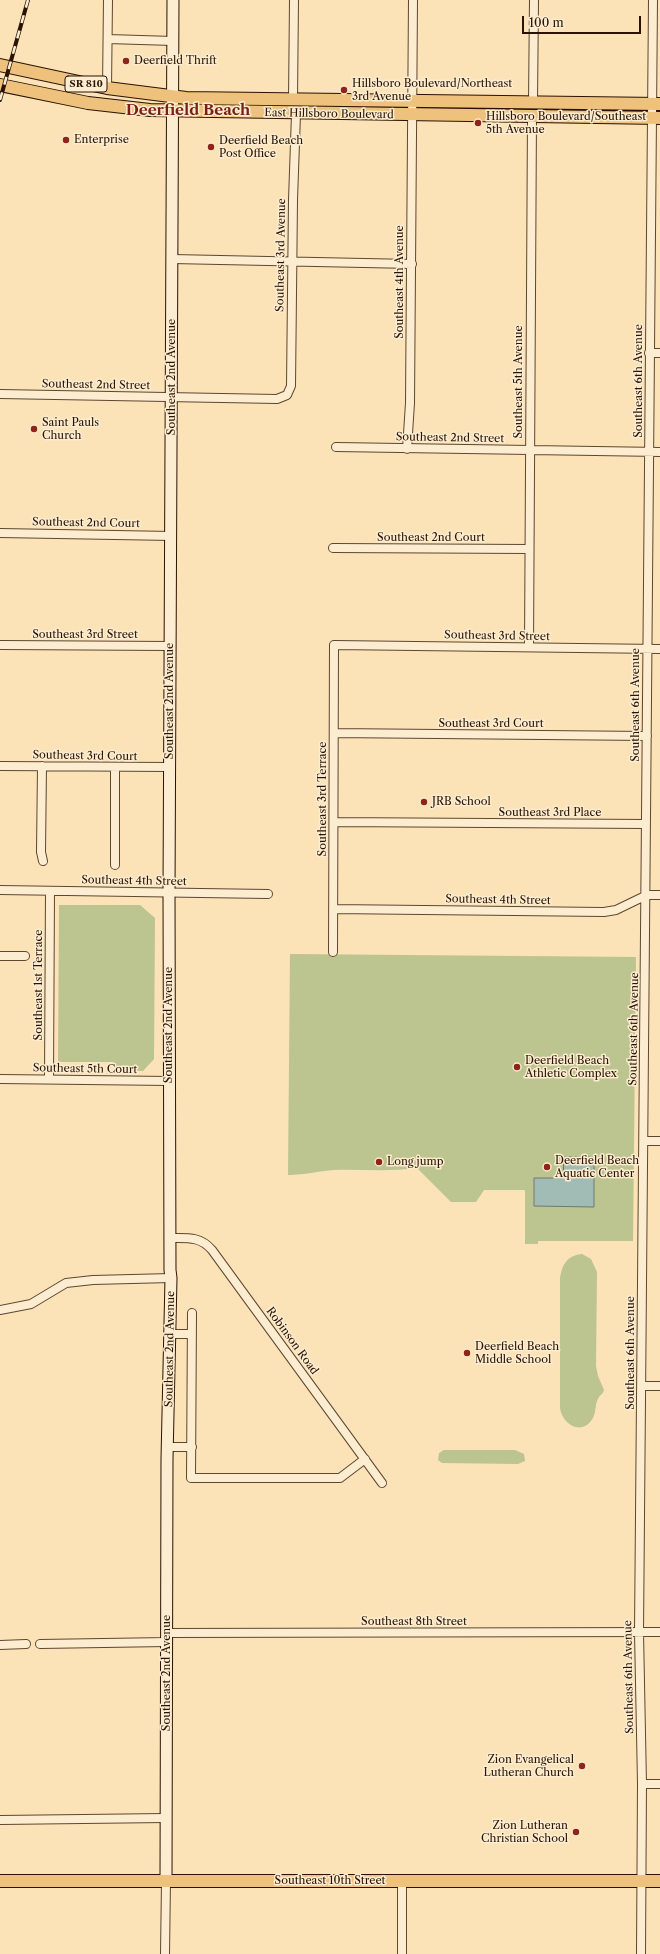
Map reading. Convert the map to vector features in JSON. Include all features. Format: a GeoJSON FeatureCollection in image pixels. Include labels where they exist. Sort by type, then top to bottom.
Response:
{"type":"FeatureCollection","features":[{"type":"Feature","properties":{"kind":"main road","name":"East Hillsboro Boulevard"},"geometry":{"type":"LineString","coordinates":[[0,65],[107,88],[172,96],[656,104]]}},
{"type":"Feature","properties":{"kind":"main road","name":"East Hillsboro Boulevard"},"geometry":{"type":"LineString","coordinates":[[0,85],[95,104],[172,111],[296,114],[412,114],[656,118]]}},
{"type":"Feature","properties":{"kind":"main road","name":"Southeast 10th Street"},"geometry":{"type":"LineString","coordinates":[[0,1881],[660,1881]]}},
{"type":"Feature","properties":{"kind":"street"},"geometry":{"type":"LineString","coordinates":[[107,88],[108,0]]}},
{"type":"Feature","properties":{"kind":"street","name":"Southeast 2nd Avenue"},"geometry":{"type":"LineString","coordinates":[[165,1954],[169,1334],[171,1278],[169,892],[172,536],[171,397],[173,0]]}},
{"type":"Feature","properties":{"kind":"street"},"geometry":{"type":"LineString","coordinates":[[293,99],[294,0]]}},
{"type":"Feature","properties":{"kind":"street","name":"Southeast 4th Avenue"},"geometry":{"type":"LineString","coordinates":[[407,449],[410,403],[412,264],[413,0]]}},
{"type":"Feature","properties":{"kind":"street"},"geometry":{"type":"LineString","coordinates":[[533,102],[534,0]]}},
{"type":"Feature","properties":{"kind":"street","name":"Southeast 6th Avenue"},"geometry":{"type":"LineString","coordinates":[[641,1954],[642,1784],[639,1632],[647,895],[646,824],[650,353],[656,118],[653,0]]}},
{"type":"Feature","properties":{"kind":"street"},"geometry":{"type":"LineString","coordinates":[[108,39],[173,41]]}},
{"type":"Feature","properties":{"kind":"street","name":"Southeast 3rd Avenue"},"geometry":{"type":"LineString","coordinates":[[287,395],[291,386],[292,262],[296,114]]}},
{"type":"Feature","properties":{"kind":"street","name":"Southeast 5th Avenue"},"geometry":{"type":"LineString","coordinates":[[529,647],[532,116]]}},
{"type":"Feature","properties":{"kind":"street"},"geometry":{"type":"LineString","coordinates":[[172,259],[412,264]]}},
{"type":"Feature","properties":{"kind":"street"},"geometry":{"type":"LineString","coordinates":[[650,353],[660,353]]}},
{"type":"Feature","properties":{"kind":"street","name":"Southeast 2nd Street"},"geometry":{"type":"LineString","coordinates":[[0,394],[277,399],[287,395]]}},
{"type":"Feature","properties":{"kind":"street","name":"Southeast 2nd Street"},"geometry":{"type":"LineString","coordinates":[[336,447],[660,452]]}},
{"type":"Feature","properties":{"kind":"street","name":"Southeast 2nd Court"},"geometry":{"type":"LineString","coordinates":[[0,533],[172,536]]}},
{"type":"Feature","properties":{"kind":"street","name":"Southeast 2nd Court"},"geometry":{"type":"LineString","coordinates":[[333,548],[529,549]]}},
{"type":"Feature","properties":{"kind":"street","name":"Southeast 3rd Street"},"geometry":{"type":"LineString","coordinates":[[0,645],[170,646]]}},
{"type":"Feature","properties":{"kind":"street","name":"Southeast 3rd Street"},"geometry":{"type":"LineString","coordinates":[[334,645],[660,649]]}},
{"type":"Feature","properties":{"kind":"street","name":"Southeast 3rd Terrace"},"geometry":{"type":"LineString","coordinates":[[333,952],[334,645]]}},
{"type":"Feature","properties":{"kind":"street","name":"Southeast 3rd Court"},"geometry":{"type":"LineString","coordinates":[[334,733],[647,736]]}},
{"type":"Feature","properties":{"kind":"street","name":"Southeast 3rd Court"},"geometry":{"type":"LineString","coordinates":[[0,766],[170,768]]}},
{"type":"Feature","properties":{"kind":"street"},"geometry":{"type":"LineString","coordinates":[[42,766],[41,852],[43,861]]}},
{"type":"Feature","properties":{"kind":"street"},"geometry":{"type":"LineString","coordinates":[[114,865],[115,767]]}},
{"type":"Feature","properties":{"kind":"street","name":"Southeast 3rd Place"},"geometry":{"type":"LineString","coordinates":[[334,822],[646,824]]}},
{"type":"Feature","properties":{"kind":"street","name":"Southeast 4th Street"},"geometry":{"type":"LineString","coordinates":[[0,890],[268,894]]}},
{"type":"Feature","properties":{"kind":"street","name":"Southeast 1st Terrace"},"geometry":{"type":"LineString","coordinates":[[49,1079],[50,891]]}},
{"type":"Feature","properties":{"kind":"street","name":"Southeast 4th Street"},"geometry":{"type":"LineString","coordinates":[[333,909],[604,912],[616,910],[647,895],[660,895]]}},
{"type":"Feature","properties":{"kind":"street"},"geometry":{"type":"LineString","coordinates":[[0,956],[25,956]]}},
{"type":"Feature","properties":{"kind":"street","name":"Southeast 5th Court"},"geometry":{"type":"LineString","coordinates":[[0,1079],[169,1081]]}},
{"type":"Feature","properties":{"kind":"street"},"geometry":{"type":"LineString","coordinates":[[644,1141],[660,1141]]}},
{"type":"Feature","properties":{"kind":"street","name":"Robinson Road"},"geometry":{"type":"LineString","coordinates":[[170,1238],[185,1238],[205,1242],[212,1250],[382,1483]]}},
{"type":"Feature","properties":{"kind":"street"},"geometry":{"type":"LineString","coordinates":[[0,1310],[30,1304],[66,1283],[94,1280],[171,1278]]}},
{"type":"Feature","properties":{"kind":"street"},"geometry":{"type":"LineString","coordinates":[[192,1313],[192,1478],[340,1478],[365,1459]]}},
{"type":"Feature","properties":{"kind":"street"},"geometry":{"type":"LineString","coordinates":[[169,1334],[192,1334]]}},
{"type":"Feature","properties":{"kind":"street"},"geometry":{"type":"LineString","coordinates":[[642,1386],[660,1386]]}},
{"type":"Feature","properties":{"kind":"street"},"geometry":{"type":"LineString","coordinates":[[168,1447],[192,1447]]}},
{"type":"Feature","properties":{"kind":"street","name":"Southeast 8th Street"},"geometry":{"type":"LineString","coordinates":[[40,1644],[167,1638],[660,1632]]}},
{"type":"Feature","properties":{"kind":"street"},"geometry":{"type":"LineString","coordinates":[[0,1645],[26,1644]]}},
{"type":"Feature","properties":{"kind":"street"},"geometry":{"type":"LineString","coordinates":[[642,1784],[660,1784]]}},
{"type":"Feature","properties":{"kind":"street"},"geometry":{"type":"LineString","coordinates":[[0,1820],[166,1818]]}},
{"type":"Feature","properties":{"kind":"street"},"geometry":{"type":"LineString","coordinates":[[402,1881],[402,1954]]}},
{"type":"Feature","properties":{"kind":"green space"},"geometry":{"type":"Polygon","coordinates":[[[59,905],[140,905],[155,918],[154,1059],[143,1071],[120,1070],[113,1062],[58,1062],[59,905]]]}},
{"type":"Feature","properties":{"kind":"green space"},"geometry":{"type":"Polygon","coordinates":[[[290,954],[636,957],[633,1241],[538,1241],[538,1244],[525,1244],[525,1190],[484,1190],[476,1202],[451,1202],[417,1168],[386,1170],[334,1170],[288,1175],[290,954]]]}},
{"type":"Feature","properties":{"kind":"green space"},"geometry":{"type":"Polygon","coordinates":[[[582,1254],[591,1259],[597,1272],[596,1366],[598,1376],[604,1390],[597,1400],[594,1415],[591,1421],[581,1427],[576,1427],[567,1422],[561,1413],[560,1407],[560,1278],[562,1268],[566,1261],[573,1256],[582,1254]]]}},
{"type":"Feature","properties":{"kind":"green space"},"geometry":{"type":"Polygon","coordinates":[[[444,1450],[515,1450],[524,1454],[525,1461],[518,1464],[442,1463],[438,1460],[439,1453],[444,1450]]]}},
{"type":"Feature","properties":{"kind":"water"},"geometry":{"type":"Polygon","coordinates":[[[564,1157],[594,1157],[594,1207],[534,1206],[534,1178],[563,1178],[564,1157]]]}},
{"type":"Feature","properties":{"kind":"railway"},"geometry":{"type":"LineString","coordinates":[[0,100],[28,0]]}},
{"type":"Feature","properties":{"kind":"place","name":"Deerfield Thrift"},"geometry":{"type":"Point","coordinates":[126,61]}},
{"type":"Feature","properties":{"kind":"place","name":"Hillsboro Boulevard/Northeast 3rd Avenue"},"geometry":{"type":"Point","coordinates":[344,90]}},
{"type":"Feature","properties":{"kind":"place","name":"Hillsboro Boulevard/Southeast 5th Avenue"},"geometry":{"type":"Point","coordinates":[478,123]}},
{"type":"Feature","properties":{"kind":"place","name":"Enterprise"},"geometry":{"type":"Point","coordinates":[66,140]}},
{"type":"Feature","properties":{"kind":"place","name":"Deerfield Beach Post Office"},"geometry":{"type":"Point","coordinates":[211,147]}},
{"type":"Feature","properties":{"kind":"place","name":"Saint Pauls Church"},"geometry":{"type":"Point","coordinates":[34,429]}},
{"type":"Feature","properties":{"kind":"place","name":"JRB School"},"geometry":{"type":"Point","coordinates":[424,802]}},
{"type":"Feature","properties":{"kind":"place","name":"Deerfield Beach Athletic Complex"},"geometry":{"type":"Point","coordinates":[517,1067]}},
{"type":"Feature","properties":{"kind":"place","name":"Long jump"},"geometry":{"type":"Point","coordinates":[379,1162]}},
{"type":"Feature","properties":{"kind":"place","name":"Deerfield Beach Aquatic Center"},"geometry":{"type":"Point","coordinates":[547,1167]}},
{"type":"Feature","properties":{"kind":"place","name":"Deerfield Beach Middle School"},"geometry":{"type":"Point","coordinates":[467,1353]}},
{"type":"Feature","properties":{"kind":"place","name":"Zion Evangelical Lutheran Church"},"geometry":{"type":"Point","coordinates":[582,1766]}},
{"type":"Feature","properties":{"kind":"place","name":"Zion Lutheran Christian School"},"geometry":{"type":"Point","coordinates":[576,1832]}},
{"type":"Feature","properties":{"kind":"district","name":"Deerfield Beach"},"geometry":{"type":"Point","coordinates":[188,111]}}]}
